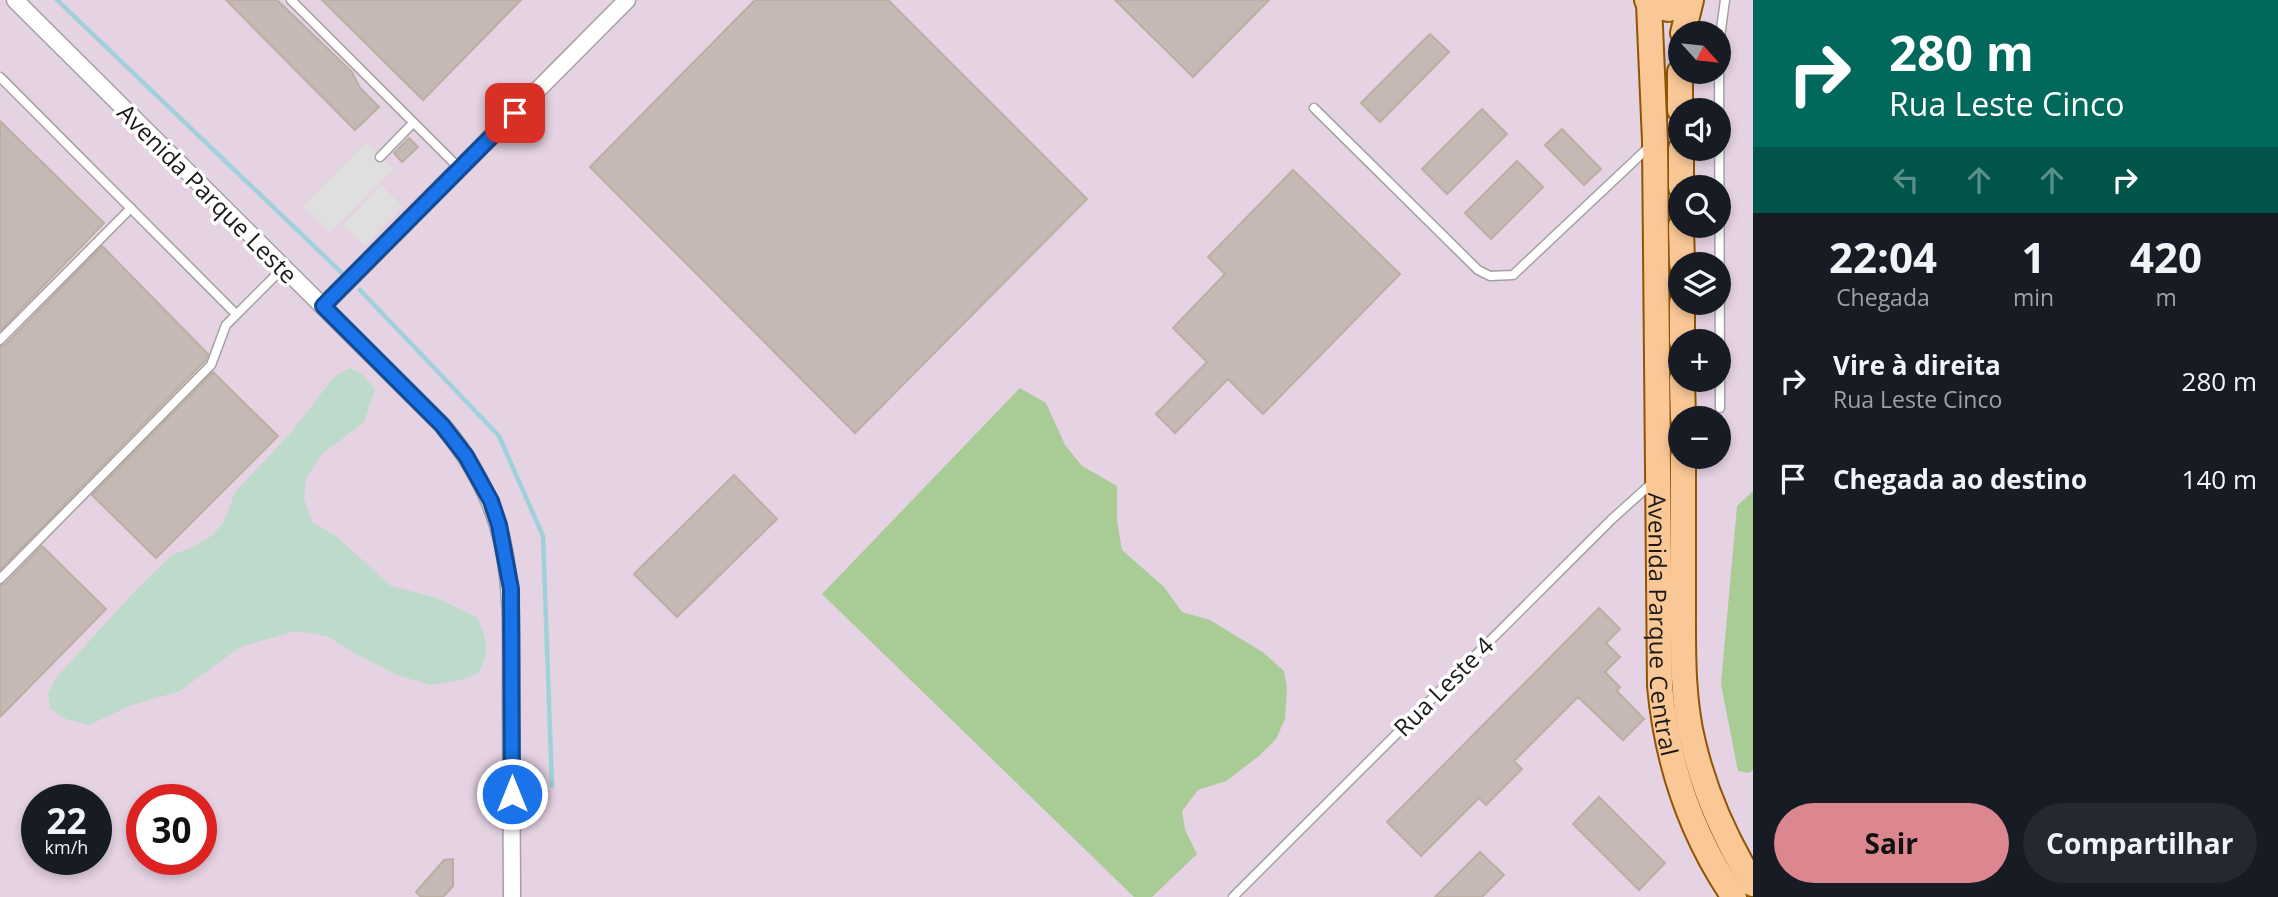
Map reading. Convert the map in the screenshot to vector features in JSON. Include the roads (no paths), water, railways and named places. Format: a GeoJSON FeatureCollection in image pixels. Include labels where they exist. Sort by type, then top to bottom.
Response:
{"type":"FeatureCollection","features":[{"type":"Feature","properties":{"kind":"main road"},"geometry":{"type":"LineString","coordinates":[[1648,2],[1668,9],[1690,1]]}},
{"type":"Feature","properties":{"kind":"main road"},"geometry":{"type":"LineString","coordinates":[[1685,21],[1690,1]]}},
{"type":"Feature","properties":{"kind":"main road","name":"Avenida Parque Central"},"geometry":{"type":"LineString","coordinates":[[1648,2],[1655,142],[1659,673],[1665,730],[1672,762],[1694,825],[1734,897]]}},
{"type":"Feature","properties":{"kind":"main road","name":"Avenida Parque Central"},"geometry":{"type":"LineString","coordinates":[[1683,469],[1683,644],[1692,740],[1720,827],[1753,884]]}},
{"type":"Feature","properties":{"kind":"street","name":"Avenida Parque Leste"},"geometry":{"type":"LineString","coordinates":[[15,0],[454,439],[477,473],[499,525],[511,589],[512,897]]}},
{"type":"Feature","properties":{"kind":"street"},"geometry":{"type":"LineString","coordinates":[[323,306],[627,0]]}},
{"type":"Feature","properties":{"kind":"lane"},"geometry":{"type":"LineString","coordinates":[[291,0],[460,169]]}},
{"type":"Feature","properties":{"kind":"lane"},"geometry":{"type":"LineString","coordinates":[[1720,406],[1719,44],[1725,0]]}},
{"type":"Feature","properties":{"kind":"lane"},"geometry":{"type":"LineString","coordinates":[[0,77],[236,314]]}},
{"type":"Feature","properties":{"kind":"lane"},"geometry":{"type":"LineString","coordinates":[[1314,108],[1478,270],[1490,276],[1513,275],[1655,142]]}},
{"type":"Feature","properties":{"kind":"lane"},"geometry":{"type":"LineString","coordinates":[[380,156],[413,123]]}},
{"type":"Feature","properties":{"kind":"lane"},"geometry":{"type":"LineString","coordinates":[[0,340],[131,208]]}},
{"type":"Feature","properties":{"kind":"lane"},"geometry":{"type":"LineString","coordinates":[[0,579],[211,365],[226,326],[284,268]]}},
{"type":"Feature","properties":{"kind":"lane","name":"Rua Leste 4"},"geometry":{"type":"LineString","coordinates":[[1233,897],[1656,478]]}},
{"type":"Feature","properties":{"kind":"waterway"},"geometry":{"type":"LineString","coordinates":[[57,0],[342,273]]}},
{"type":"Feature","properties":{"kind":"waterway"},"geometry":{"type":"LineString","coordinates":[[360,290],[499,436],[543,536],[552,786]]}}]}
